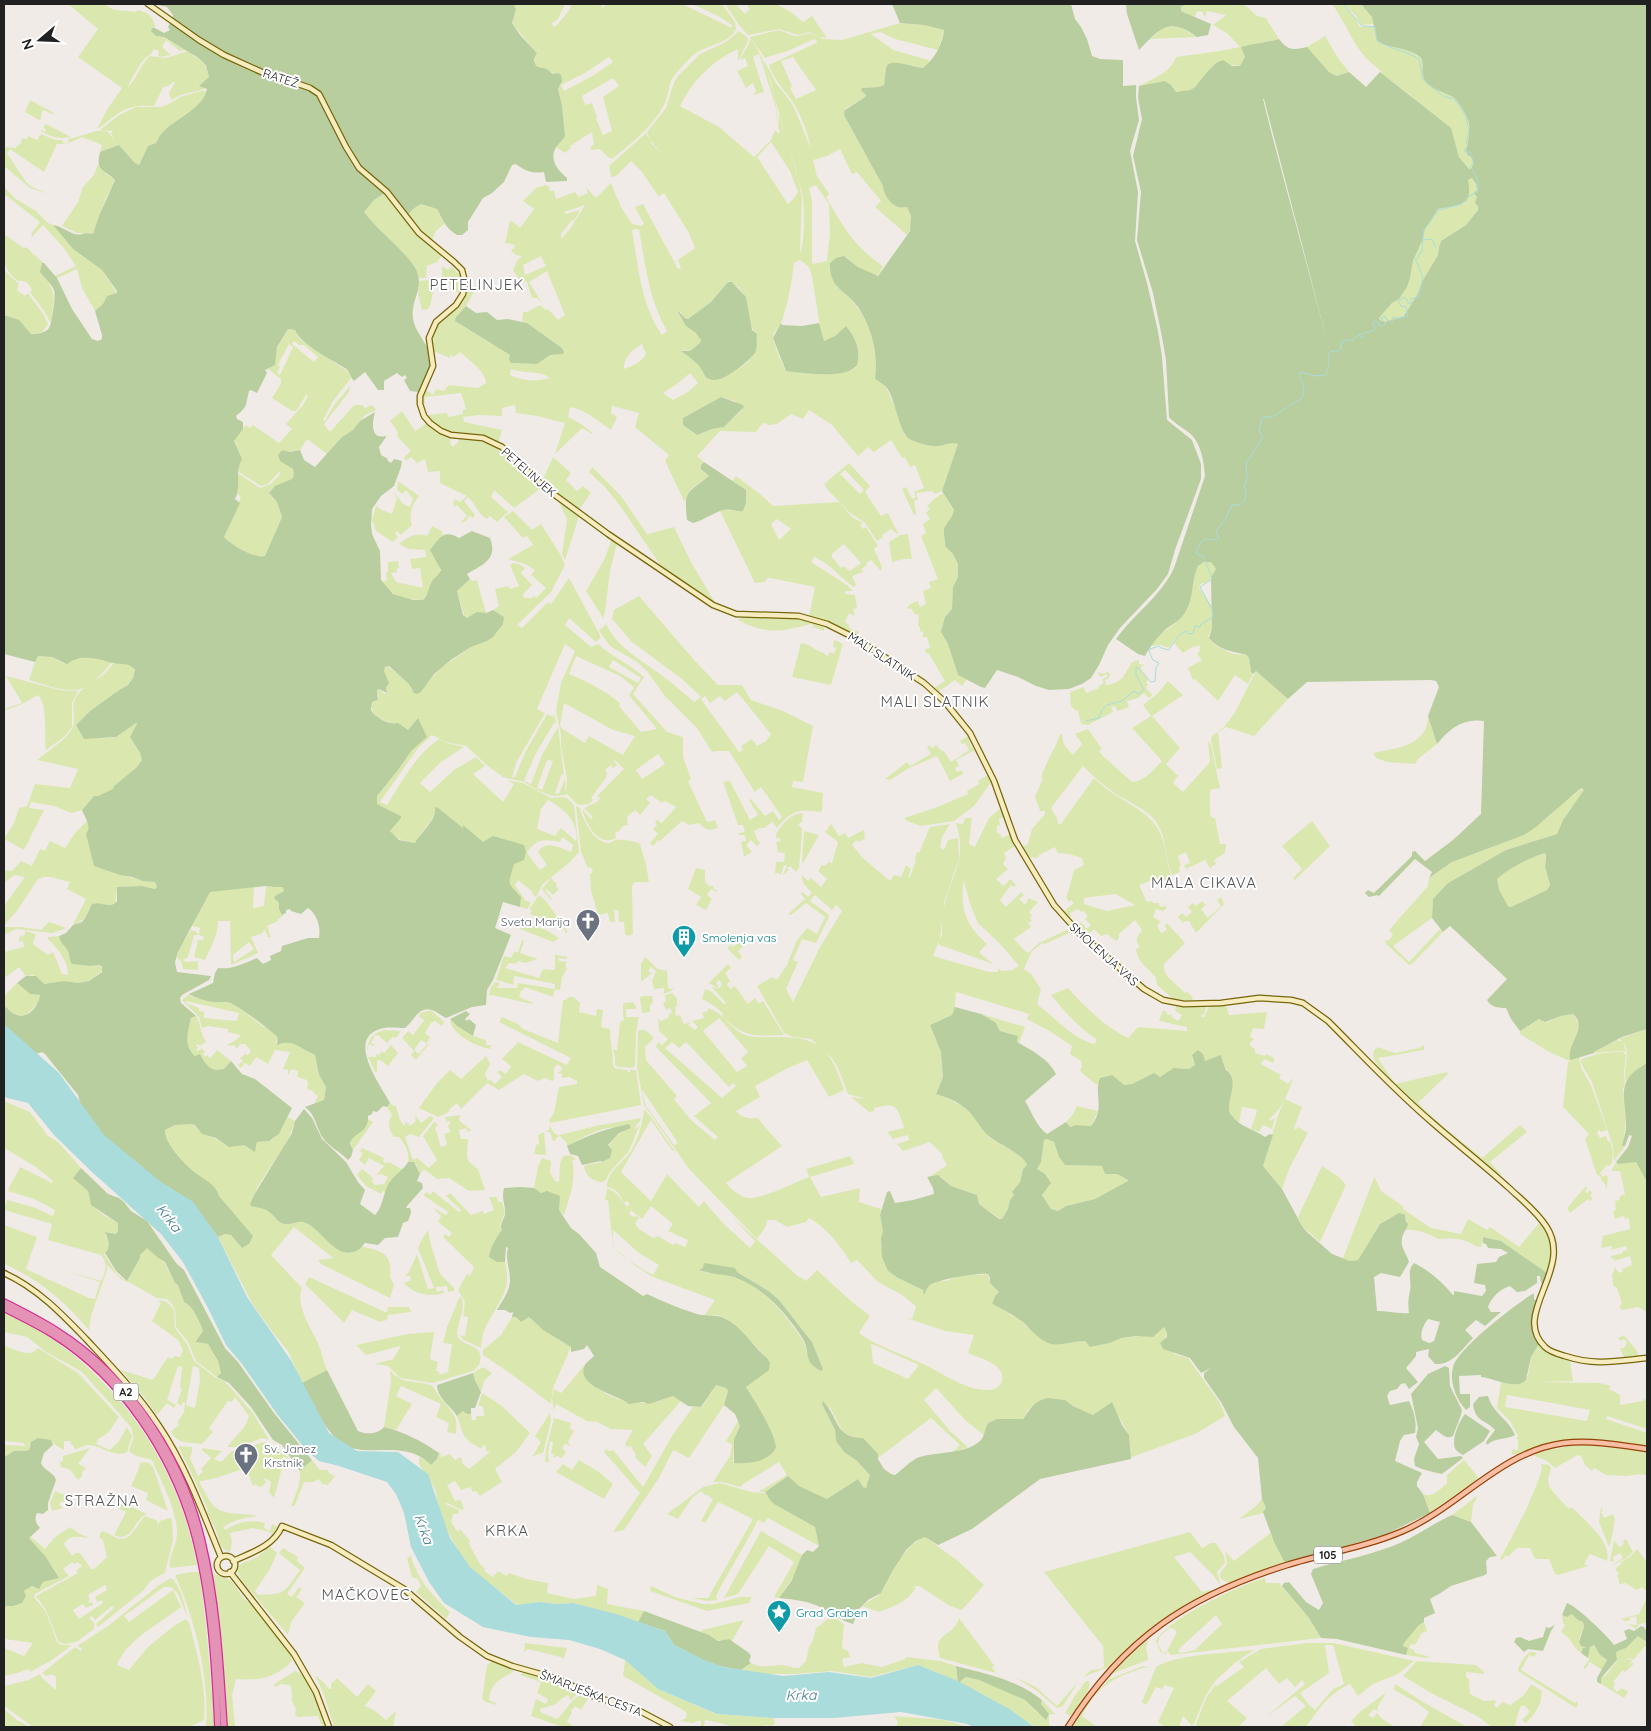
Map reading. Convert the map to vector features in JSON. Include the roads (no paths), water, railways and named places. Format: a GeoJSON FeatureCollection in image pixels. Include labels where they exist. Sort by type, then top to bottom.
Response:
{"type":"FeatureCollection","features":[{"type":"Feature","properties":{"kind":"highway","name":"A2"},"geometry":{"type":"LineString","coordinates":[[4,1302],[28,1313],[58,1331],[85,1351],[129,1396],[151,1426],[171,1459],[189,1498],[195,1527],[210,1604],[224,1727]]}},
{"type":"Feature","properties":{"kind":"highway","name":"A2"},"geometry":{"type":"LineString","coordinates":[[4,1308],[55,1336],[79,1354],[127,1401],[147,1429],[164,1459],[195,1527]]}},
{"type":"Feature","properties":{"kind":"highway","name":"A2"},"geometry":{"type":"LineString","coordinates":[[210,1604],[218,1727]]}},
{"type":"Feature","properties":{"kind":"main road","name":"RATEŽ"},"geometry":{"type":"LineString","coordinates":[[148,4],[224,55],[266,74],[284,78],[310,88],[319,94],[355,163],[365,174],[381,186]]}},
{"type":"Feature","properties":{"kind":"main road","name":"PETELINJEK"},"geometry":{"type":"LineString","coordinates":[[381,186],[419,233],[454,262],[462,270],[464,277],[463,294],[456,305],[436,322],[428,338],[433,366],[420,396],[420,404],[424,416],[430,423],[451,435],[483,438],[502,447],[544,487],[608,534],[713,605],[736,614],[799,616]]}},
{"type":"Feature","properties":{"kind":"main road","name":"MALI SLATNIK"},"geometry":{"type":"LineString","coordinates":[[799,616],[828,624],[848,634],[924,683],[957,715],[970,733],[986,764]]}},
{"type":"Feature","properties":{"kind":"main road","name":"SMOLENJA VAS"},"geometry":{"type":"LineString","coordinates":[[986,764],[1015,840],[1059,912],[1080,934],[1144,989],[1163,1000],[1194,1004],[1221,1004],[1260,998],[1283,999],[1298,1002],[1314,1010],[1328,1021],[1416,1109],[1477,1159],[1538,1216],[1551,1235],[1555,1251],[1533,1321],[1540,1341],[1549,1351],[1595,1363],[1647,1358]]}},
{"type":"Feature","properties":{"kind":"main road"},"geometry":{"type":"LineString","coordinates":[[4,1272],[30,1287],[59,1311],[109,1363],[147,1409],[169,1441],[182,1467],[221,1557]]}},
{"type":"Feature","properties":{"kind":"main road","name":"105"},"geometry":{"type":"LineString","coordinates":[[1068,1727],[1099,1682],[1133,1646],[1174,1614],[1215,1592],[1288,1565],[1372,1543],[1406,1530],[1442,1510],[1509,1463],[1542,1448],[1579,1442],[1647,1449]]}},
{"type":"Feature","properties":{"kind":"main road","name":"ŠMARJEŠKA CESTA"},"geometry":{"type":"LineString","coordinates":[[234,1561],[267,1544],[277,1536],[282,1526],[308,1535],[338,1549],[404,1589],[460,1637],[488,1656],[512,1666],[558,1679],[595,1697],[634,1708],[670,1727]]}},
{"type":"Feature","properties":{"kind":"main road"},"geometry":{"type":"LineString","coordinates":[[228,1556],[234,1561],[234,1568],[230,1572],[225,1574],[218,1569],[217,1562],[221,1557],[228,1556]]}},
{"type":"Feature","properties":{"kind":"main road"},"geometry":{"type":"LineString","coordinates":[[230,1572],[295,1656],[316,1692],[329,1727]]}},
{"type":"Feature","properties":{"kind":"water","name":"Krka"},"geometry":{"type":"Polygon","coordinates":[[[4,1024],[59,1073],[104,1135],[161,1182],[193,1202],[218,1237],[247,1297],[292,1362],[329,1433],[357,1451],[398,1452],[428,1474],[450,1538],[470,1567],[516,1605],[539,1602],[573,1603],[616,1614],[665,1631],[674,1645],[706,1661],[724,1667],[783,1676],[829,1672],[871,1678],[918,1665],[958,1681],[1011,1710],[1034,1727],[974,1727],[967,1724],[901,1712],[834,1718],[774,1718],[717,1714],[658,1689],[625,1660],[600,1649],[569,1640],[531,1637],[483,1627],[444,1603],[429,1582],[411,1547],[404,1513],[396,1494],[387,1482],[319,1461],[307,1451],[226,1345],[183,1262],[161,1234],[54,1135],[28,1103],[4,1096],[4,1024]]]}},
{"type":"Feature","properties":{"kind":"waterway"},"geometry":{"type":"LineString","coordinates":[[1086,721],[1099,718],[1102,710],[1107,705],[1122,701],[1134,691],[1138,694],[1144,690],[1136,675],[1136,667],[1151,682],[1155,681],[1156,668],[1159,663],[1153,660],[1150,649],[1159,646],[1169,650],[1178,636],[1186,631],[1189,634],[1193,633],[1195,626],[1200,627],[1201,624],[1212,618],[1212,609],[1200,587],[1212,579],[1204,557],[1196,552],[1201,542],[1205,539],[1217,540],[1219,538],[1216,533],[1217,530],[1225,520],[1232,505],[1240,505],[1245,500],[1246,464],[1263,437],[1259,431],[1261,421],[1264,417],[1272,417],[1302,398],[1304,392],[1299,373],[1314,376],[1325,375],[1328,370],[1329,353],[1332,351],[1337,352],[1341,348],[1341,343],[1353,340],[1359,335],[1374,330],[1375,328],[1372,323],[1375,321],[1378,322],[1379,326],[1385,325],[1381,318],[1385,316],[1391,322],[1394,317],[1399,319],[1408,316],[1406,307],[1401,306],[1398,301],[1404,297],[1412,304],[1411,299],[1418,297],[1423,277],[1415,260],[1422,252],[1423,231],[1439,210],[1461,204],[1477,192],[1477,178],[1470,167],[1474,164],[1470,152],[1465,152],[1464,150],[1468,146],[1466,141],[1469,132],[1466,116],[1454,99],[1443,96],[1423,80],[1419,59],[1377,40],[1375,27],[1362,26],[1343,4]]}},
{"type":"Feature","properties":{"kind":"waterway"},"geometry":{"type":"LineString","coordinates":[[1424,240],[1431,239],[1435,247]]}},
{"type":"Feature","properties":{"kind":"waterway"},"geometry":{"type":"LineString","coordinates":[[1359,335],[1364,338]]}},
{"type":"Feature","properties":{"kind":"place","name":"Sveta Marija"},"geometry":{"type":"Point","coordinates":[588,942]}},
{"type":"Feature","properties":{"kind":"place","name":"Smolenja vas"},"geometry":{"type":"Point","coordinates":[684,958]}},
{"type":"Feature","properties":{"kind":"place","name":"Sv. Janez Krstnik"},"geometry":{"type":"Point","coordinates":[246,1476]}},
{"type":"Feature","properties":{"kind":"place","name":"Grad Graben"},"geometry":{"type":"Point","coordinates":[779,1633]}},
{"type":"Feature","properties":{"kind":"district","name":"PETELINJEK"},"geometry":{"type":"Point","coordinates":[477,284]}},
{"type":"Feature","properties":{"kind":"district","name":"MALI SLATNIK"},"geometry":{"type":"Point","coordinates":[935,701]}},
{"type":"Feature","properties":{"kind":"district","name":"MALA CIKAVA"},"geometry":{"type":"Point","coordinates":[1204,882]}},
{"type":"Feature","properties":{"kind":"district","name":"STRAŽNA"},"geometry":{"type":"Point","coordinates":[102,1500]}},
{"type":"Feature","properties":{"kind":"district","name":"KRKA"},"geometry":{"type":"Point","coordinates":[507,1530]}},
{"type":"Feature","properties":{"kind":"district","name":"MAČKOVEC"},"geometry":{"type":"Point","coordinates":[366,1594]}}]}
